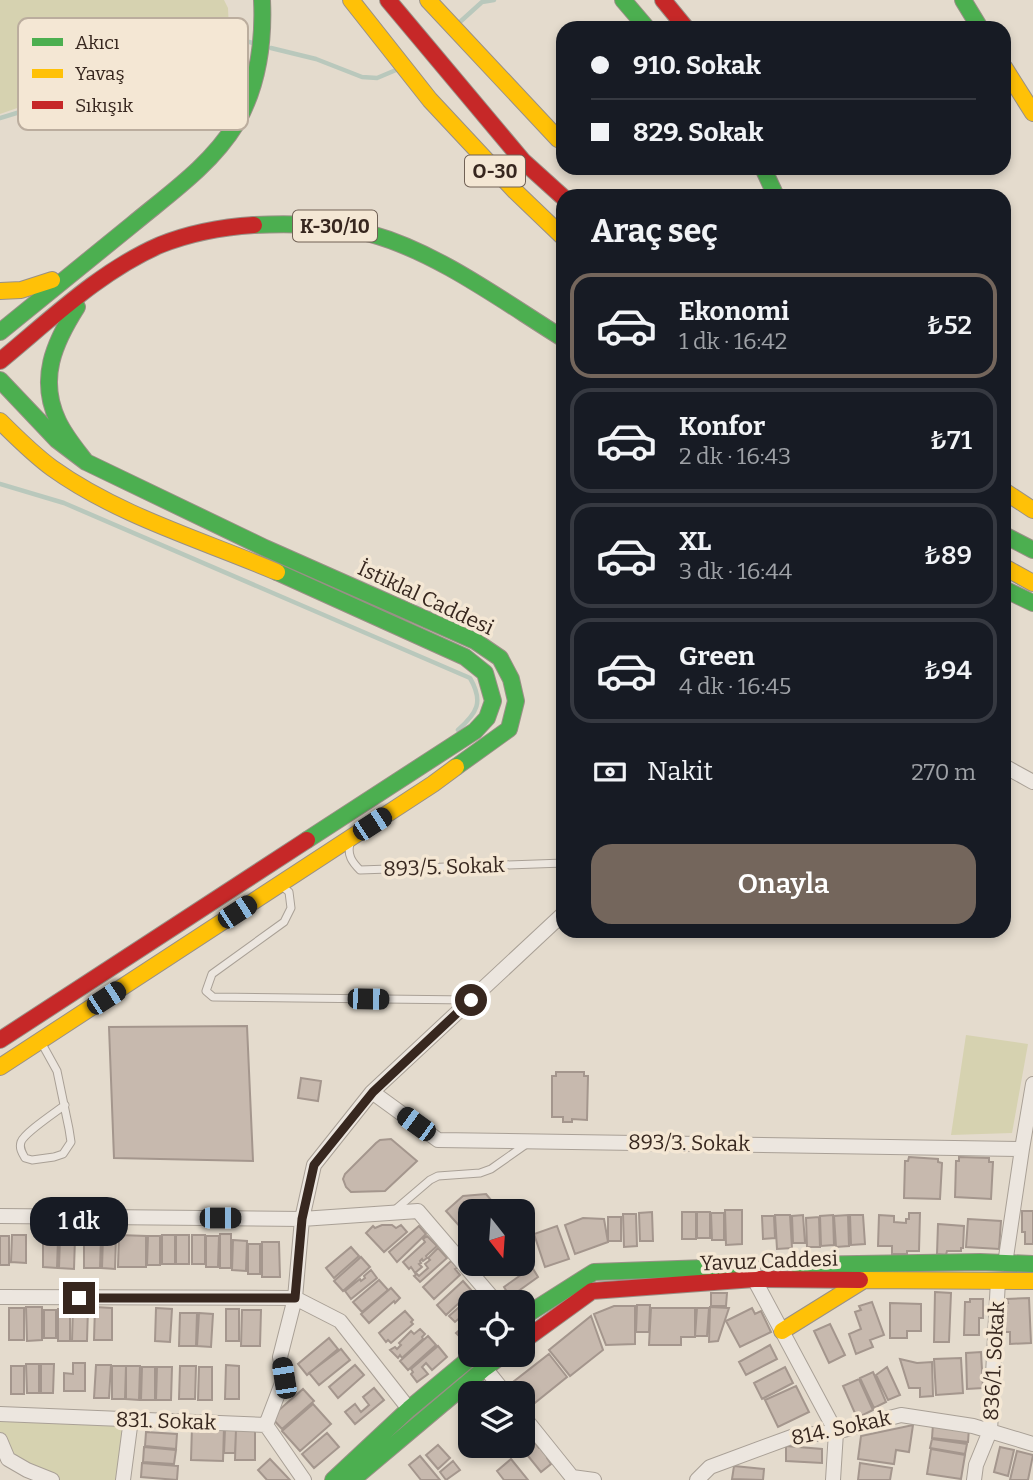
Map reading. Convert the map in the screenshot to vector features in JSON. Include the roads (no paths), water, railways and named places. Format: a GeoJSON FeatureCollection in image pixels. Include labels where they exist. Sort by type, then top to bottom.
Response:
{"type":"FeatureCollection","features":[{"type":"Feature","properties":{"kind":"main road"},"geometry":{"type":"LineString","coordinates":[[248,95],[261,54],[262,0]]}},
{"type":"Feature","properties":{"kind":"main road","name":"O-30"},"geometry":{"type":"LineString","coordinates":[[351,0],[430,100],[515,191],[556,230]]}},
{"type":"Feature","properties":{"kind":"main road","name":"O-30"},"geometry":{"type":"LineString","coordinates":[[388,0],[523,161],[556,191]]}},
{"type":"Feature","properties":{"kind":"main road"},"geometry":{"type":"LineString","coordinates":[[428,0],[556,137]]}},
{"type":"Feature","properties":{"kind":"main road"},"geometry":{"type":"LineString","coordinates":[[623,0],[641,21]]}},
{"type":"Feature","properties":{"kind":"main road"},"geometry":{"type":"LineString","coordinates":[[663,0],[680,21]]}},
{"type":"Feature","properties":{"kind":"main road"},"geometry":{"type":"LineString","coordinates":[[962,0],[976,21]]}},
{"type":"Feature","properties":{"kind":"main road"},"geometry":{"type":"LineString","coordinates":[[1011,78],[1033,113]]}},
{"type":"Feature","properties":{"kind":"main road"},"geometry":{"type":"LineString","coordinates":[[0,332],[175,189],[203,164],[231,130]]}},
{"type":"Feature","properties":{"kind":"main road","name":"K-30/10"},"geometry":{"type":"LineString","coordinates":[[0,361],[92,285],[163,244],[233,227],[280,223],[339,226],[398,243],[447,266],[556,334]]}},
{"type":"Feature","properties":{"kind":"main road"},"geometry":{"type":"LineString","coordinates":[[0,291],[21,290],[70,273]]}},
{"type":"Feature","properties":{"kind":"main road","name":"K-30/10"},"geometry":{"type":"LineString","coordinates":[[86,462],[57,419],[49,379],[54,347],[61,331],[92,285]]}},
{"type":"Feature","properties":{"kind":"main road","name":"İstiklal Caddesi"},"geometry":{"type":"LineString","coordinates":[[0,380],[57,440],[86,462],[265,548],[475,641],[500,658],[511,679],[516,701],[509,729],[433,784],[0,1067]]}},
{"type":"Feature","properties":{"kind":"main road","name":"İstiklal Caddesi"},"geometry":{"type":"LineString","coordinates":[[0,421],[14,437],[46,463],[82,487],[135,513],[278,573],[465,657],[485,673],[493,701],[487,718],[475,731],[0,1040]]}},
{"type":"Feature","properties":{"kind":"main road"},"geometry":{"type":"LineString","coordinates":[[1011,496],[1033,510]]}},
{"type":"Feature","properties":{"kind":"main road"},"geometry":{"type":"LineString","coordinates":[[1011,539],[1033,550]]}},
{"type":"Feature","properties":{"kind":"main road"},"geometry":{"type":"LineString","coordinates":[[1011,571],[1033,583]]}},
{"type":"Feature","properties":{"kind":"main road"},"geometry":{"type":"LineString","coordinates":[[1011,592],[1033,603]]}},
{"type":"Feature","properties":{"kind":"main road","name":"Yavuz Caddesi"},"geometry":{"type":"LineString","coordinates":[[535,1309],[594,1272],[754,1272],[980,1262],[1033,1264]]}},
{"type":"Feature","properties":{"kind":"main road","name":"Yavuz Caddesi"},"geometry":{"type":"LineString","coordinates":[[535,1332],[592,1291],[754,1272],[865,1280],[1033,1281]]}},
{"type":"Feature","properties":{"kind":"main road"},"geometry":{"type":"LineString","coordinates":[[782,1331],[865,1280]]}},
{"type":"Feature","properties":{"kind":"main road"},"geometry":{"type":"LineString","coordinates":[[333,1480],[460,1367]]}},
{"type":"Feature","properties":{"kind":"main road"},"geometry":{"type":"LineString","coordinates":[[352,1480],[485,1368]]}},
{"type":"Feature","properties":{"kind":"street"},"geometry":{"type":"LineString","coordinates":[[1011,770],[1033,782]]}},
{"type":"Feature","properties":{"kind":"street"},"geometry":{"type":"LineString","coordinates":[[304,1480],[266,1425],[284,1378],[281,1357],[295,1298],[302,1219],[314,1165],[373,1092],[556,920]]}},
{"type":"Feature","properties":{"kind":"street"},"geometry":{"type":"LineString","coordinates":[[1006,1264],[1021,1149],[1033,1086]]}},
{"type":"Feature","properties":{"kind":"street","name":"893/3. Sokak"},"geometry":{"type":"LineString","coordinates":[[373,1092],[438,1140],[1021,1149]]}},
{"type":"Feature","properties":{"kind":"street"},"geometry":{"type":"LineString","coordinates":[[0,1216],[302,1219],[418,1210],[486,1290]]}},
{"type":"Feature","properties":{"kind":"street"},"geometry":{"type":"LineString","coordinates":[[754,1272],[836,1432],[833,1480]]}},
{"type":"Feature","properties":{"kind":"street","name":"836/1. Sokak"},"geometry":{"type":"LineString","coordinates":[[974,1480],[976,1465],[990,1431],[998,1280]]}},
{"type":"Feature","properties":{"kind":"street"},"geometry":{"type":"LineString","coordinates":[[0,1297],[295,1298],[340,1321],[410,1409]]}},
{"type":"Feature","properties":{"kind":"street"},"geometry":{"type":"LineString","coordinates":[[485,1368],[495,1381]]}},
{"type":"Feature","properties":{"kind":"street","name":"831. Sokak"},"geometry":{"type":"LineString","coordinates":[[0,1414],[266,1425]]}},
{"type":"Feature","properties":{"kind":"street","name":"814. Sokak"},"geometry":{"type":"LineString","coordinates":[[697,1480],[710,1467],[794,1436],[836,1432],[901,1415],[973,1426],[1033,1444]]}},
{"type":"Feature","properties":{"kind":"street"},"geometry":{"type":"LineString","coordinates":[[123,1480],[131,1419]]}},
{"type":"Feature","properties":{"kind":"street"},"geometry":{"type":"LineString","coordinates":[[535,1432],[569,1478],[594,1480]]}},
{"type":"Feature","properties":{"kind":"street"},"geometry":{"type":"LineString","coordinates":[[0,1440],[8,1459],[52,1480]]}},
{"type":"Feature","properties":{"kind":"lane","name":"893/5. Sokak"},"geometry":{"type":"LineString","coordinates":[[351,838],[351,861],[360,870],[556,863]]}},
{"type":"Feature","properties":{"kind":"lane"},"geometry":{"type":"LineString","coordinates":[[280,884],[289,892],[291,908],[284,922],[212,974],[206,991],[213,997],[471,1000]]}},
{"type":"Feature","properties":{"kind":"lane"},"geometry":{"type":"LineString","coordinates":[[40,1041],[57,1071],[65,1105],[71,1142],[63,1154],[32,1160],[25,1158],[20,1143],[25,1136],[65,1105]]}},
{"type":"Feature","properties":{"kind":"lane"},"geometry":{"type":"LineString","coordinates":[[393,1212],[430,1180],[438,1176],[480,1173],[491,1169],[532,1141]]}},
{"type":"Feature","properties":{"kind":"waterway"},"geometry":{"type":"LineString","coordinates":[[461,21],[482,2],[494,0]]}},
{"type":"Feature","properties":{"kind":"waterway"},"geometry":{"type":"LineString","coordinates":[[248,42],[253,43]]}},
{"type":"Feature","properties":{"kind":"waterway"},"geometry":{"type":"LineString","coordinates":[[271,48],[316,59],[362,77],[377,78],[396,70]]}},
{"type":"Feature","properties":{"kind":"waterway"},"geometry":{"type":"LineString","coordinates":[[0,118],[18,112]]}},
{"type":"Feature","properties":{"kind":"waterway"},"geometry":{"type":"LineString","coordinates":[[0,484],[64,503],[470,678],[477,694],[476,707],[458,730]]}}]}
